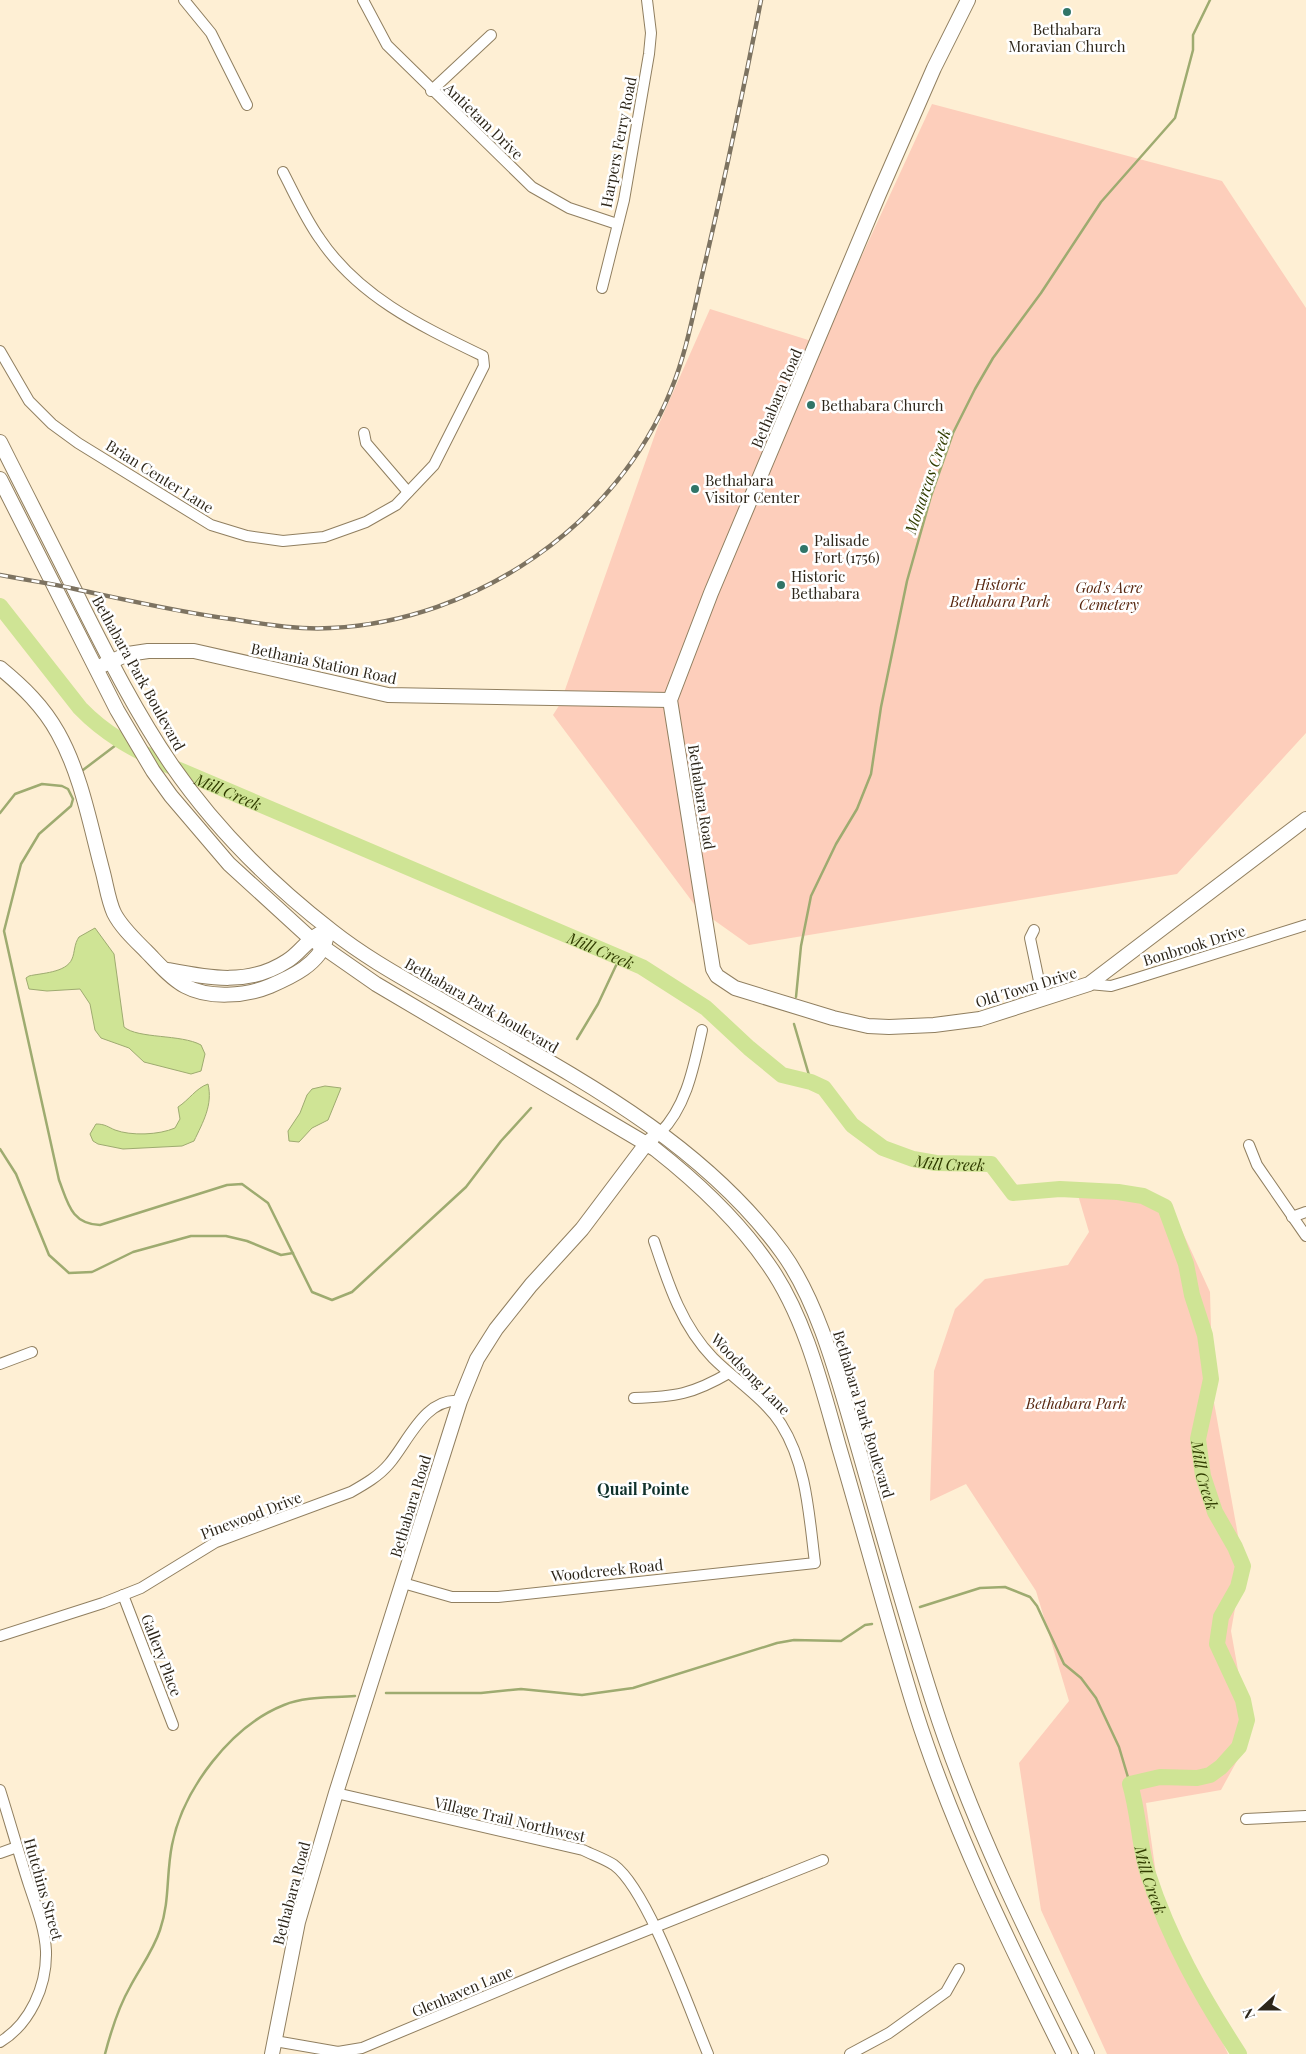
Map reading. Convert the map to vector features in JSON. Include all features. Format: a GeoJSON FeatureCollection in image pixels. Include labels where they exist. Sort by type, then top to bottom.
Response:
{"type":"FeatureCollection","features":[{"type":"Feature","properties":{"kind":"street"},"geometry":{"type":"LineString","coordinates":[[184,0],[211,33],[248,105]]}},
{"type":"Feature","properties":{"kind":"street","name":"Antietam Drive"},"geometry":{"type":"LineString","coordinates":[[362,0],[387,45],[532,187],[569,208],[617,224]]}},
{"type":"Feature","properties":{"kind":"street","name":"Harpers Ferry Road"},"geometry":{"type":"LineString","coordinates":[[602,288],[628,182],[649,54],[651,33],[647,0]]}},
{"type":"Feature","properties":{"kind":"street","name":"Bethabara Road"},"geometry":{"type":"LineString","coordinates":[[713,969],[670,700],[711,592],[879,194],[934,68],[968,0]]}},
{"type":"Feature","properties":{"kind":"street"},"geometry":{"type":"LineString","coordinates":[[432,91],[491,35]]}},
{"type":"Feature","properties":{"kind":"street","name":"Brian Center Lane"},"geometry":{"type":"LineString","coordinates":[[0,351],[29,401],[52,424],[78,443],[211,525],[247,536],[283,541],[324,537],[366,522],[396,505],[434,465],[484,366],[483,356],[387,306],[337,262],[320,240],[283,172]]}},
{"type":"Feature","properties":{"kind":"street"},"geometry":{"type":"LineString","coordinates":[[364,433],[366,443],[408,492]]}},
{"type":"Feature","properties":{"kind":"street","name":"Bethabara Park Boulevard"},"geometry":{"type":"LineString","coordinates":[[0,442],[111,662],[142,717],[169,761],[226,834],[266,875],[329,928],[386,968],[554,1065],[660,1133],[696,1159],[744,1207],[783,1254],[804,1288],[834,1364],[934,1706],[977,1820],[1022,1924],[1088,2054]]}},
{"type":"Feature","properties":{"kind":"street"},"geometry":{"type":"LineString","coordinates":[[0,479],[117,710],[153,771],[211,845],[247,882],[310,938],[376,984],[646,1144],[685,1172],[732,1218],[769,1264],[787,1296],[817,1370],[916,1712],[959,1828],[1004,1934],[1064,2054]]}},
{"type":"Feature","properties":{"kind":"street","name":"Bethania Station Road"},"geometry":{"type":"LineString","coordinates":[[96,669],[128,654],[148,651],[194,651],[388,695],[670,700]]}},
{"type":"Feature","properties":{"kind":"street"},"geometry":{"type":"LineString","coordinates":[[0,668],[31,694],[58,732],[76,775],[114,913],[134,939],[165,970],[185,986],[208,993],[232,994],[262,989],[289,978],[304,968],[324,948],[329,928]]}},
{"type":"Feature","properties":{"kind":"street","name":"Old Town Drive"},"geometry":{"type":"LineString","coordinates":[[713,969],[717,976],[735,988],[833,1018],[868,1026],[889,1028],[980,1019],[1089,984],[1306,819]]}},
{"type":"Feature","properties":{"kind":"street","name":"Bonbrook Drive"},"geometry":{"type":"LineString","coordinates":[[1089,984],[1110,986],[1306,925]]}},
{"type":"Feature","properties":{"kind":"street"},"geometry":{"type":"LineString","coordinates":[[165,970],[205,978],[230,980],[261,974],[289,961],[310,938],[329,928]]}},
{"type":"Feature","properties":{"kind":"street"},"geometry":{"type":"LineString","coordinates":[[1034,930],[1030,938],[1043,1000]]}},
{"type":"Feature","properties":{"kind":"street","name":"Bethabara Road"},"geometry":{"type":"LineString","coordinates":[[274,2048],[298,1922],[336,1793],[460,1401],[477,1359],[496,1329],[531,1285],[582,1229],[646,1144],[671,1122],[693,1072],[702,1030]]}},
{"type":"Feature","properties":{"kind":"street"},"geometry":{"type":"LineString","coordinates":[[1249,1145],[1257,1165],[1306,1236]]}},
{"type":"Feature","properties":{"kind":"street"},"geometry":{"type":"LineString","coordinates":[[1292,1218],[1306,1212]]}},
{"type":"Feature","properties":{"kind":"street","name":"Woodsong Lane"},"geometry":{"type":"LineString","coordinates":[[654,1240],[678,1310],[697,1340],[772,1413],[791,1444],[806,1489],[815,1563]]}},
{"type":"Feature","properties":{"kind":"street"},"geometry":{"type":"LineString","coordinates":[[0,1364],[32,1352]]}},
{"type":"Feature","properties":{"kind":"street"},"geometry":{"type":"LineString","coordinates":[[634,1398],[671,1397],[701,1389],[729,1373]]}},
{"type":"Feature","properties":{"kind":"street","name":"Pinewood Drive"},"geometry":{"type":"LineString","coordinates":[[0,1636],[141,1588],[216,1542],[322,1504],[370,1481],[388,1466],[432,1408],[449,1400],[460,1401]]}},
{"type":"Feature","properties":{"kind":"street","name":"Woodcreek Road"},"geometry":{"type":"LineString","coordinates":[[402,1583],[452,1597],[498,1597],[815,1563]]}},
{"type":"Feature","properties":{"kind":"street","name":"Gallery Place"},"geometry":{"type":"LineString","coordinates":[[123,1595],[173,1725]]}},
{"type":"Feature","properties":{"kind":"street","name":"Hutchins Street"},"geometry":{"type":"LineString","coordinates":[[0,1790],[44,1939],[45,1968],[36,2001],[28,2016],[17,2029],[0,2042]]}},
{"type":"Feature","properties":{"kind":"street","name":"Village Trail Northwest"},"geometry":{"type":"LineString","coordinates":[[336,1793],[583,1850],[614,1866],[633,1887],[655,1928],[708,2054]]}},
{"type":"Feature","properties":{"kind":"street"},"geometry":{"type":"LineString","coordinates":[[1246,1820],[1306,1816]]}},
{"type":"Feature","properties":{"kind":"street"},"geometry":{"type":"LineString","coordinates":[[0,1853],[17,1848]]}},
{"type":"Feature","properties":{"kind":"street","name":"Glenhaven Lane"},"geometry":{"type":"LineString","coordinates":[[274,2048],[338,2052],[362,2048],[823,1860]]}},
{"type":"Feature","properties":{"kind":"street"},"geometry":{"type":"LineString","coordinates":[[850,2054],[889,2032],[946,1992],[959,1969]]}},
{"type":"Feature","properties":{"kind":"green space","name":"Historic Bethabara Park"},"geometry":{"type":"Polygon","coordinates":[[[932,104],[1222,181],[1306,308],[1306,733],[1177,874],[749,945],[697,908],[553,715],[560,704],[658,426],[710,309],[821,344],[932,104]]]}},
{"type":"Feature","properties":{"kind":"green space","name":"Bethabara Park"},"geometry":{"type":"Polygon","coordinates":[[[1075,1185],[1131,1191],[1172,1209],[1210,1292],[1213,1397],[1243,1563],[1231,1631],[1250,1737],[1221,1790],[1146,1803],[1161,1910],[1228,2054],[1107,2054],[1041,1910],[1019,1763],[1069,1701],[1036,1591],[966,1484],[930,1501],[934,1371],[955,1309],[985,1279],[1068,1265],[1089,1232],[1075,1185]]]}},
{"type":"Feature","properties":{"kind":"shaded area"},"geometry":{"type":"Polygon","coordinates":[[[95,928],[114,954],[124,1027],[139,1033],[182,1039],[201,1045],[205,1054],[201,1071],[191,1074],[144,1062],[129,1048],[101,1038],[95,1030],[90,1004],[80,989],[47,991],[29,989],[26,978],[53,972],[69,964],[79,937],[95,928]]]}},
{"type":"Feature","properties":{"kind":"shaded area"},"geometry":{"type":"Polygon","coordinates":[[[208,1084],[208,1106],[194,1141],[182,1146],[123,1149],[98,1144],[93,1141],[90,1134],[96,1124],[122,1132],[137,1134],[161,1132],[175,1128],[180,1119],[178,1107],[200,1088],[208,1084]]]}},
{"type":"Feature","properties":{"kind":"shaded area"},"geometry":{"type":"Polygon","coordinates":[[[325,1086],[341,1088],[328,1120],[312,1128],[299,1142],[289,1141],[288,1131],[300,1113],[307,1095],[312,1089],[325,1086]]]}},
{"type":"Feature","properties":{"kind":"waterway","name":"Monarcas Creek"},"geometry":{"type":"LineString","coordinates":[[796,997],[801,946],[811,896],[836,844],[857,809],[871,774],[881,707],[907,581],[931,496],[953,433],[993,358],[1041,293],[1101,202],[1175,118],[1193,50],[1193,35],[1210,0]]}},
{"type":"Feature","properties":{"kind":"waterway","name":"Mill Creek"},"geometry":{"type":"LineString","coordinates":[[0,606],[80,708],[99,726],[120,740],[165,764],[642,967],[706,1008],[749,1048],[782,1075],[811,1082],[824,1088],[852,1125],[883,1148],[913,1159],[936,1163],[991,1164],[1013,1193],[1060,1189],[1118,1192],[1143,1196],[1165,1207],[1186,1264],[1192,1295],[1205,1335],[1211,1379],[1198,1439],[1203,1476],[1215,1512],[1235,1547],[1243,1566],[1238,1587],[1221,1617],[1217,1644],[1243,1700],[1247,1720],[1239,1747],[1221,1767],[1210,1775],[1197,1778],[1160,1777],[1130,1784],[1145,1863],[1156,1898],[1176,1944],[1199,1989],[1239,2054]]}},
{"type":"Feature","properties":{"kind":"waterway"},"geometry":{"type":"LineString","coordinates":[[83,770],[120,742]]}},
{"type":"Feature","properties":{"kind":"waterway"},"geometry":{"type":"LineString","coordinates":[[0,813],[15,794],[42,784],[62,786],[68,789],[73,799],[71,806],[39,834],[21,864],[4,931],[59,1180],[72,1211],[83,1221],[100,1225],[227,1185],[242,1184],[268,1203],[312,1292],[332,1300],[352,1292],[466,1187],[501,1141],[531,1108]]}},
{"type":"Feature","properties":{"kind":"waterway"},"geometry":{"type":"LineString","coordinates":[[577,1039],[598,1004],[620,957]]}},
{"type":"Feature","properties":{"kind":"waterway","name":"Monarcas Creek"},"geometry":{"type":"LineString","coordinates":[[794,1024],[811,1082]]}},
{"type":"Feature","properties":{"kind":"waterway"},"geometry":{"type":"LineString","coordinates":[[0,1149],[16,1174],[49,1255],[69,1273],[92,1272],[133,1252],[191,1236],[226,1236],[247,1241],[281,1255],[293,1253]]}},
{"type":"Feature","properties":{"kind":"waterway"},"geometry":{"type":"LineString","coordinates":[[920,1607],[980,1588],[1005,1587],[1030,1597],[1037,1606],[1064,1664],[1081,1678],[1096,1698],[1119,1747],[1130,1784]]}},
{"type":"Feature","properties":{"kind":"waterway"},"geometry":{"type":"LineString","coordinates":[[386,1693],[481,1693],[521,1689],[582,1695],[633,1688],[777,1643],[794,1640],[841,1641],[865,1625],[872,1624]]}},
{"type":"Feature","properties":{"kind":"waterway"},"geometry":{"type":"LineString","coordinates":[[105,2054],[112,2028],[122,2003],[160,1930],[167,1898],[172,1845],[187,1802],[198,1782],[228,1744],[264,1715],[284,1705],[301,1700],[355,1696]]}},
{"type":"Feature","properties":{"kind":"railway"},"geometry":{"type":"LineString","coordinates":[[0,575],[211,616],[281,626],[331,628],[385,621],[437,607],[488,585],[535,557],[578,523],[615,483],[647,439],[671,390],[691,326],[728,162],[761,0]]}},
{"type":"Feature","properties":{"kind":"place","name":"Bethabara Moravian Church"},"geometry":{"type":"Point","coordinates":[1067,12]}},
{"type":"Feature","properties":{"kind":"place","name":"Bethabara Church"},"geometry":{"type":"Point","coordinates":[811,405]}},
{"type":"Feature","properties":{"kind":"place","name":"Bethabara Visitor Center"},"geometry":{"type":"Point","coordinates":[695,489]}},
{"type":"Feature","properties":{"kind":"place","name":"Palisade Fort (1756)"},"geometry":{"type":"Point","coordinates":[804,549]}},
{"type":"Feature","properties":{"kind":"place","name":"Historic Bethabara"},"geometry":{"type":"Point","coordinates":[781,585]}},
{"type":"Feature","properties":{"kind":"district","name":"Quail Pointe"},"geometry":{"type":"Point","coordinates":[643,1488]}},
{"type":"Feature","properties":{"kind":"park label","name":"God's Acre Cemetery"},"geometry":{"type":"Point","coordinates":[1109,596]}}]}
